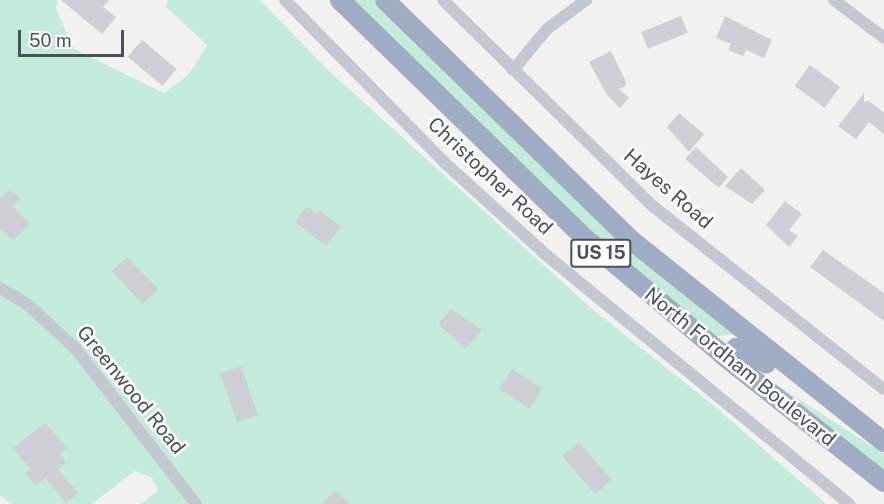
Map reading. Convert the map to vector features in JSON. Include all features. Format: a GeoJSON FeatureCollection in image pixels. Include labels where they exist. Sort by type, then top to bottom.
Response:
{"type":"FeatureCollection","features":[{"type":"Feature","properties":{"kind":"highway","name":"North Fordham Boulevard"},"geometry":{"type":"LineString","coordinates":[[340,0],[556,212],[725,357],[884,482]]}},
{"type":"Feature","properties":{"kind":"highway","name":"North Fordham Boulevard"},"geometry":{"type":"LineString","coordinates":[[385,0],[631,240],[884,442]]}},
{"type":"Feature","properties":{"kind":"highway"},"geometry":{"type":"LineString","coordinates":[[725,357],[733,348],[744,350],[797,374]]}},
{"type":"Feature","properties":{"kind":"street","name":"Christopher Road"},"geometry":{"type":"LineString","coordinates":[[285,0],[444,162],[545,254],[764,438],[849,504]]}},
{"type":"Feature","properties":{"kind":"street","name":"Hayes Road"},"geometry":{"type":"LineString","coordinates":[[443,0],[654,207],[884,389]]}},
{"type":"Feature","properties":{"kind":"street"},"geometry":{"type":"LineString","coordinates":[[513,70],[547,29],[586,0]]}},
{"type":"Feature","properties":{"kind":"street"},"geometry":{"type":"LineString","coordinates":[[834,0],[884,38]]}},
{"type":"Feature","properties":{"kind":"street","name":"Greenwood Road"},"geometry":{"type":"LineString","coordinates":[[0,288],[27,304],[76,349],[196,504]]}},
{"type":"Feature","properties":{"kind":"green space"},"geometry":{"type":"Polygon","coordinates":[[[0,0],[58,0],[56,9],[74,49],[164,93],[189,74],[207,45],[166,7],[168,0],[260,0],[328,70],[591,308],[719,410],[826,504],[140,504],[158,491],[152,478],[135,471],[92,504],[12,504],[0,496],[0,0]]]}},
{"type":"Feature","properties":{"kind":"green space"},"geometry":{"type":"Polygon","coordinates":[[[351,0],[373,0],[591,213],[733,334],[712,337],[627,265],[351,0]]]}},
{"type":"Feature","properties":{"kind":"green space"},"geometry":{"type":"Polygon","coordinates":[[[752,369],[884,454],[884,472],[752,369]]]}},
{"type":"Feature","properties":{"kind":"building"},"geometry":{"type":"Polygon","coordinates":[[[61,0],[109,0],[103,7],[116,17],[102,34],[61,0]]]}},
{"type":"Feature","properties":{"kind":"building"},"geometry":{"type":"Polygon","coordinates":[[[681,16],[688,33],[648,49],[641,32],[681,16]]]}},
{"type":"Feature","properties":{"kind":"building"},"geometry":{"type":"Polygon","coordinates":[[[725,16],[772,40],[764,58],[746,50],[743,56],[728,50],[731,44],[716,38],[725,16]]]}},
{"type":"Feature","properties":{"kind":"building"},"geometry":{"type":"Polygon","coordinates":[[[142,40],[176,69],[162,86],[128,57],[142,40]]]}},
{"type":"Feature","properties":{"kind":"building"},"geometry":{"type":"Polygon","coordinates":[[[611,51],[625,80],[626,86],[619,89],[629,98],[620,108],[607,95],[589,62],[611,51]]]}},
{"type":"Feature","properties":{"kind":"building"},"geometry":{"type":"Polygon","coordinates":[[[810,65],[840,87],[825,108],[795,86],[810,65]]]}},
{"type":"Feature","properties":{"kind":"building"},"geometry":{"type":"Polygon","coordinates":[[[864,93],[864,102],[869,101],[884,113],[884,134],[869,122],[856,139],[838,126],[864,93]]]}},
{"type":"Feature","properties":{"kind":"building"},"geometry":{"type":"Polygon","coordinates":[[[679,113],[704,134],[689,152],[667,127],[679,113]]]}},
{"type":"Feature","properties":{"kind":"building"},"geometry":{"type":"Polygon","coordinates":[[[696,147],[728,177],[719,188],[685,159],[696,147]]]}},
{"type":"Feature","properties":{"kind":"building"},"geometry":{"type":"Polygon","coordinates":[[[741,168],[765,190],[752,204],[725,186],[741,168]]]}},
{"type":"Feature","properties":{"kind":"building"},"geometry":{"type":"Polygon","coordinates":[[[11,189],[20,199],[13,206],[30,224],[13,240],[0,229],[0,199],[11,189]]]}},
{"type":"Feature","properties":{"kind":"building"},"geometry":{"type":"Polygon","coordinates":[[[785,201],[802,214],[789,230],[798,236],[789,247],[766,225],[785,201]]]}},
{"type":"Feature","properties":{"kind":"building"},"geometry":{"type":"Polygon","coordinates":[[[307,206],[317,214],[320,210],[341,227],[326,246],[295,222],[307,206]]]}},
{"type":"Feature","properties":{"kind":"building"},"geometry":{"type":"Polygon","coordinates":[[[823,250],[884,293],[884,321],[810,267],[823,250]]]}},
{"type":"Feature","properties":{"kind":"building"},"geometry":{"type":"Polygon","coordinates":[[[127,257],[158,289],[143,304],[112,272],[127,257]]]}},
{"type":"Feature","properties":{"kind":"building"},"geometry":{"type":"Polygon","coordinates":[[[451,309],[482,330],[466,349],[438,324],[451,309]]]}},
{"type":"Feature","properties":{"kind":"building"},"geometry":{"type":"Polygon","coordinates":[[[241,366],[258,415],[237,422],[220,373],[241,366]]]}},
{"type":"Feature","properties":{"kind":"building"},"geometry":{"type":"Polygon","coordinates":[[[512,369],[543,388],[530,408],[499,389],[512,369]]]}},
{"type":"Feature","properties":{"kind":"building"},"geometry":{"type":"Polygon","coordinates":[[[45,423],[67,448],[60,454],[66,462],[58,469],[78,493],[66,503],[45,478],[36,486],[25,473],[30,469],[13,448],[45,423]]]}},
{"type":"Feature","properties":{"kind":"building"},"geometry":{"type":"Polygon","coordinates":[[[579,442],[612,480],[595,494],[562,456],[579,442]]]}},
{"type":"Feature","properties":{"kind":"building"},"geometry":{"type":"Polygon","coordinates":[[[335,490],[351,504],[322,504],[335,490]]]}}]}
